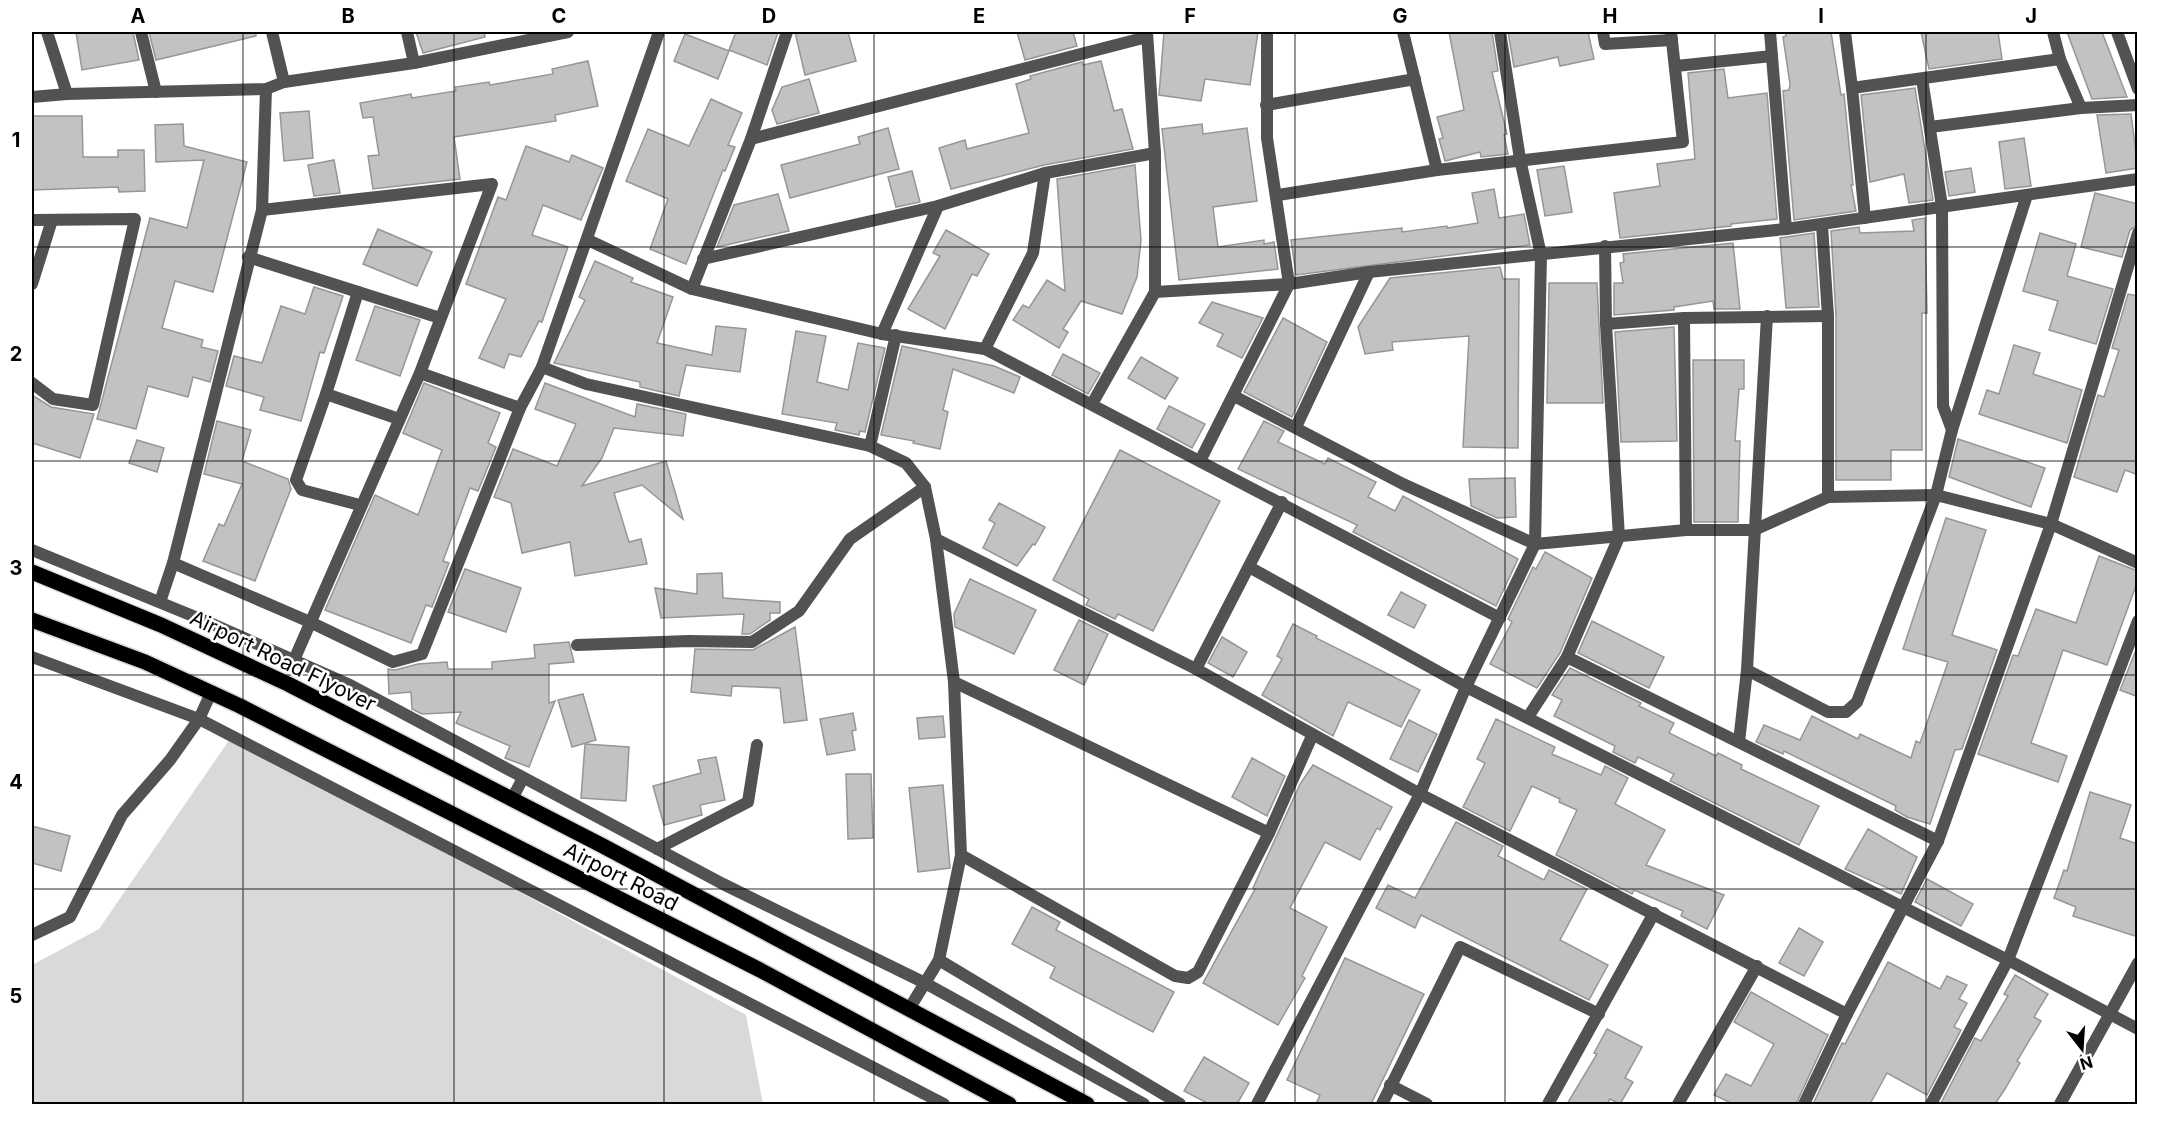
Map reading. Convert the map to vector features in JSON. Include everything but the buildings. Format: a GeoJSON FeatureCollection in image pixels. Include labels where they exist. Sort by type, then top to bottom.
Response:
{"type":"FeatureCollection","features":[{"type":"Feature","properties":{"kind":"main road","name":"Airport Road Flyover"},"geometry":{"type":"LineString","coordinates":[[32,572],[161,625],[288,684],[512,799],[909,1009]]}},
{"type":"Feature","properties":{"kind":"main road"},"geometry":{"type":"LineString","coordinates":[[32,620],[145,662],[211,693]]}},
{"type":"Feature","properties":{"kind":"main road","name":"Airport Road"},"geometry":{"type":"LineString","coordinates":[[211,693],[760,970],[1009,1104]]}},
{"type":"Feature","properties":{"kind":"main road"},"geometry":{"type":"LineString","coordinates":[[909,1009],[1088,1104]]}},
{"type":"Feature","properties":{"kind":"street"},"geometry":{"type":"LineString","coordinates":[[47,32],[68,94]]}},
{"type":"Feature","properties":{"kind":"street"},"geometry":{"type":"LineString","coordinates":[[141,32],[156,92]]}},
{"type":"Feature","properties":{"kind":"street"},"geometry":{"type":"LineString","coordinates":[[272,32],[284,82]]}},
{"type":"Feature","properties":{"kind":"street"},"geometry":{"type":"LineString","coordinates":[[407,32],[414,63]]}},
{"type":"Feature","properties":{"kind":"street"},"geometry":{"type":"LineString","coordinates":[[32,97],[266,89],[284,82],[414,63],[568,32]]}},
{"type":"Feature","properties":{"kind":"street"},"geometry":{"type":"LineString","coordinates":[[173,563],[310,622],[393,662],[422,654],[520,408],[542,367],[659,32]]}},
{"type":"Feature","properties":{"kind":"street"},"geometry":{"type":"LineString","coordinates":[[692,289],[751,139],[787,32]]}},
{"type":"Feature","properties":{"kind":"street"},"geometry":{"type":"LineString","coordinates":[[1200,461],[1289,284],[1278,195],[1267,138],[1267,32]]}},
{"type":"Feature","properties":{"kind":"street"},"geometry":{"type":"LineString","coordinates":[[1403,32],[1437,170]]}},
{"type":"Feature","properties":{"kind":"street"},"geometry":{"type":"LineString","coordinates":[[1257,1104],[1420,794],[1467,687],[1535,544],[1541,255],[1520,159],[1500,32]]}},
{"type":"Feature","properties":{"kind":"street"},"geometry":{"type":"LineString","coordinates":[[1278,195],[1520,159],[1683,142],[1671,36],[1605,44],[1603,32]]}},
{"type":"Feature","properties":{"kind":"street"},"geometry":{"type":"LineString","coordinates":[[1770,32],[1786,229]]}},
{"type":"Feature","properties":{"kind":"street"},"geometry":{"type":"LineString","coordinates":[[1845,32],[1865,218]]}},
{"type":"Feature","properties":{"kind":"street"},"geometry":{"type":"LineString","coordinates":[[2052,32],[2081,108]]}},
{"type":"Feature","properties":{"kind":"street"},"geometry":{"type":"LineString","coordinates":[[2117,32],[2132,58],[2138,89]]}},
{"type":"Feature","properties":{"kind":"street"},"geometry":{"type":"LineString","coordinates":[[751,139],[1147,34],[1155,153],[1155,292],[1092,404]]}},
{"type":"Feature","properties":{"kind":"street"},"geometry":{"type":"LineString","coordinates":[[1676,66],[1772,56]]}},
{"type":"Feature","properties":{"kind":"street"},"geometry":{"type":"LineString","coordinates":[[1852,88],[2061,59]]}},
{"type":"Feature","properties":{"kind":"street"},"geometry":{"type":"LineString","coordinates":[[1266,105],[1414,79]]}},
{"type":"Feature","properties":{"kind":"street"},"geometry":{"type":"LineString","coordinates":[[1922,79],[1942,206],[1943,406],[1952,430]]}},
{"type":"Feature","properties":{"kind":"street"},"geometry":{"type":"LineString","coordinates":[[160,602],[173,563],[261,210],[266,89]]}},
{"type":"Feature","properties":{"kind":"street"},"geometry":{"type":"LineString","coordinates":[[1930,127],[2081,108],[2138,105]]}},
{"type":"Feature","properties":{"kind":"street"},"geometry":{"type":"LineString","coordinates":[[703,259],[938,206],[1046,173],[1155,153]]}},
{"type":"Feature","properties":{"kind":"street"},"geometry":{"type":"LineString","coordinates":[[985,349],[1033,253],[1046,173]]}},
{"type":"Feature","properties":{"kind":"street"},"geometry":{"type":"LineString","coordinates":[[1155,292],[1289,284],[1369,272],[1822,225],[2138,179]]}},
{"type":"Feature","properties":{"kind":"street"},"geometry":{"type":"LineString","coordinates":[[261,210],[492,184],[420,373],[360,505],[294,660]]}},
{"type":"Feature","properties":{"kind":"street"},"geometry":{"type":"LineString","coordinates":[[1747,669],[1828,712],[1846,712],[1857,702],[1936,495],[1952,430],[2027,195]]}},
{"type":"Feature","properties":{"kind":"street"},"geometry":{"type":"LineString","coordinates":[[882,334],[938,206]]}},
{"type":"Feature","properties":{"kind":"street"},"geometry":{"type":"LineString","coordinates":[[32,220],[135,219],[93,405],[53,399],[32,383]]}},
{"type":"Feature","properties":{"kind":"street"},"geometry":{"type":"LineString","coordinates":[[32,284],[52,220]]}},
{"type":"Feature","properties":{"kind":"street"},"geometry":{"type":"LineString","coordinates":[[1822,225],[1828,316],[1828,497]]}},
{"type":"Feature","properties":{"kind":"street"},"geometry":{"type":"LineString","coordinates":[[1804,1104],[1847,1014],[1938,841],[2051,524],[2138,233]]}},
{"type":"Feature","properties":{"kind":"street"},"geometry":{"type":"LineString","coordinates":[[588,240],[692,289],[882,334],[985,349],[1282,502],[1500,618]]}},
{"type":"Feature","properties":{"kind":"street"},"geometry":{"type":"LineString","coordinates":[[1528,717],[1567,657],[1619,537],[1606,324],[1605,246]]}},
{"type":"Feature","properties":{"kind":"street"},"geometry":{"type":"LineString","coordinates":[[248,256],[440,318]]}},
{"type":"Feature","properties":{"kind":"street"},"geometry":{"type":"LineString","coordinates":[[1296,427],[1369,272]]}},
{"type":"Feature","properties":{"kind":"street"},"geometry":{"type":"LineString","coordinates":[[358,292],[296,480],[302,490],[360,505]]}},
{"type":"Feature","properties":{"kind":"street"},"geometry":{"type":"LineString","coordinates":[[1739,742],[1747,669],[1767,316]]}},
{"type":"Feature","properties":{"kind":"street"},"geometry":{"type":"LineString","coordinates":[[1606,324],[1684,318],[1828,316]]}},
{"type":"Feature","properties":{"kind":"street"},"geometry":{"type":"LineString","coordinates":[[1684,318],[1686,530]]}},
{"type":"Feature","properties":{"kind":"street"},"geometry":{"type":"LineString","coordinates":[[870,446],[896,335]]}},
{"type":"Feature","properties":{"kind":"street"},"geometry":{"type":"LineString","coordinates":[[542,367],[586,384],[870,446],[906,463],[925,487],[936,539],[954,682],[960,855],[939,960],[909,1009]]}},
{"type":"Feature","properties":{"kind":"street"},"geometry":{"type":"LineString","coordinates":[[420,373],[520,408]]}},
{"type":"Feature","properties":{"kind":"street"},"geometry":{"type":"LineString","coordinates":[[326,394],[399,419]]}},
{"type":"Feature","properties":{"kind":"street"},"geometry":{"type":"LineString","coordinates":[[1234,396],[1403,484],[1535,544],[1686,530],[1754,530],[1828,497],[1936,495],[2051,524],[2138,563]]}},
{"type":"Feature","properties":{"kind":"street"},"geometry":{"type":"LineString","coordinates":[[577,645],[689,641],[733,644],[752,642],[799,611],[850,539],[925,487]]}},
{"type":"Feature","properties":{"kind":"street"},"geometry":{"type":"LineString","coordinates":[[1196,669],[1282,502]]}},
{"type":"Feature","properties":{"kind":"street"},"geometry":{"type":"LineString","coordinates":[[936,539],[1196,669],[1312,736],[1420,794],[1847,1014]]}},
{"type":"Feature","properties":{"kind":"street"},"geometry":{"type":"LineString","coordinates":[[32,550],[160,602],[350,686],[657,849],[925,983],[1144,1104]]}},
{"type":"Feature","properties":{"kind":"street"},"geometry":{"type":"LineString","coordinates":[[1249,567],[1467,687],[2008,960],[2138,1029]]}},
{"type":"Feature","properties":{"kind":"street"},"geometry":{"type":"LineString","coordinates":[[1931,1104],[2008,960],[2138,621]]}},
{"type":"Feature","properties":{"kind":"street"},"geometry":{"type":"LineString","coordinates":[[32,657],[199,719],[931,1101],[944,1104]]}},
{"type":"Feature","properties":{"kind":"street"},"geometry":{"type":"LineString","coordinates":[[1567,657],[1938,841]]}},
{"type":"Feature","properties":{"kind":"street"},"geometry":{"type":"LineString","coordinates":[[954,682],[1269,833]]}},
{"type":"Feature","properties":{"kind":"street"},"geometry":{"type":"LineString","coordinates":[[32,935],[70,918],[122,815],[170,760],[199,719],[211,693]]}},
{"type":"Feature","properties":{"kind":"street"},"geometry":{"type":"LineString","coordinates":[[960,855],[1175,976],[1188,978],[1198,972],[1269,833],[1312,736]]}},
{"type":"Feature","properties":{"kind":"street"},"geometry":{"type":"LineString","coordinates":[[657,849],[748,802],[757,745]]}},
{"type":"Feature","properties":{"kind":"street"},"geometry":{"type":"LineString","coordinates":[[512,799],[523,778]]}},
{"type":"Feature","properties":{"kind":"street"},"geometry":{"type":"LineString","coordinates":[[1548,1104],[1654,913]]}},
{"type":"Feature","properties":{"kind":"street"},"geometry":{"type":"LineString","coordinates":[[1382,1104],[1460,948],[1599,1014]]}},
{"type":"Feature","properties":{"kind":"street"},"geometry":{"type":"LineString","coordinates":[[939,960],[1180,1104]]}},
{"type":"Feature","properties":{"kind":"street"},"geometry":{"type":"LineString","coordinates":[[2060,1104],[2138,963]]}},
{"type":"Feature","properties":{"kind":"street"},"geometry":{"type":"LineString","coordinates":[[1678,1104],[1757,966]]}},
{"type":"Feature","properties":{"kind":"street"},"geometry":{"type":"LineString","coordinates":[[1390,1085],[1427,1104]]}},
{"type":"Feature","properties":{"kind":"shaded area"},"geometry":{"type":"Polygon","coordinates":[[[232,736],[746,1015],[763,1104],[32,1104],[32,965],[99,929],[232,736]]]}}]}
